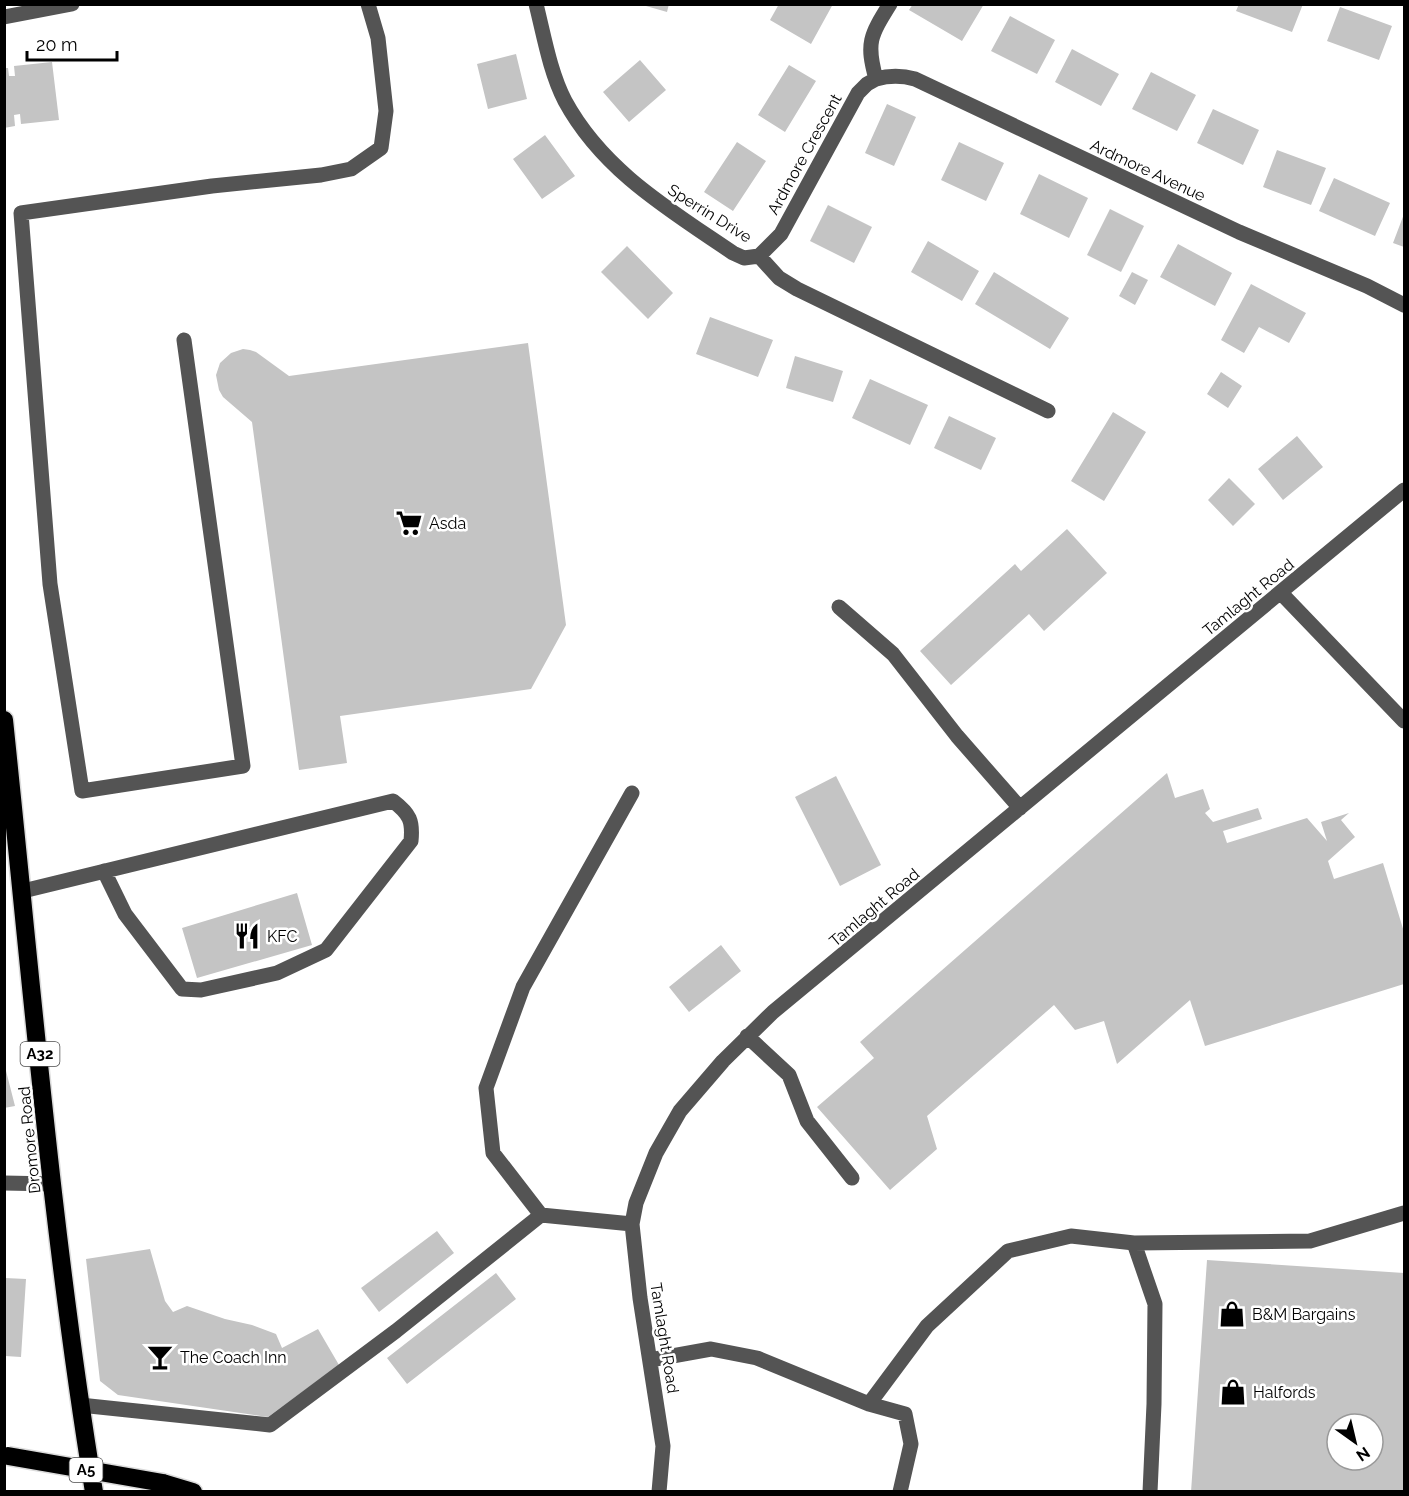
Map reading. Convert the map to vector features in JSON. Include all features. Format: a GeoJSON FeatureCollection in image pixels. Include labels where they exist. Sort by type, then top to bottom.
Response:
{"type":"FeatureCollection","features":[{"type":"Feature","properties":{"kind":"highway","name":"Dromore Road"},"geometry":{"type":"LineString","coordinates":[[4,720],[11,840],[22,891],[53,1184],[80,1405]]}},
{"type":"Feature","properties":{"kind":"highway","name":"A32"},"geometry":{"type":"LineString","coordinates":[[80,1405],[94,1491]]}},
{"type":"Feature","properties":{"kind":"highway","name":"A5"},"geometry":{"type":"LineString","coordinates":[[6,1456],[163,1483],[193,1491]]}},
{"type":"Feature","properties":{"kind":"street"},"geometry":{"type":"LineString","coordinates":[[4,17],[72,4]]}},
{"type":"Feature","properties":{"kind":"street"},"geometry":{"type":"LineString","coordinates":[[183,340],[243,766],[82,791],[50,584],[21,213],[213,186],[321,175],[351,169],[381,148],[386,111],[378,38],[368,4]]}},
{"type":"Feature","properties":{"kind":"street","name":"Sperrin Drive"},"geometry":{"type":"LineString","coordinates":[[536,4],[553,69],[565,100],[600,151],[620,172],[651,198],[733,253],[744,258],[759,256],[779,278],[797,289],[1048,411]]}},
{"type":"Feature","properties":{"kind":"street"},"geometry":{"type":"LineString","coordinates":[[876,79],[869,52],[870,42],[890,4]]}},
{"type":"Feature","properties":{"kind":"street","name":"Ardmore Avenue"},"geometry":{"type":"LineString","coordinates":[[876,79],[898,76],[915,79],[1228,227],[1367,286],[1404,305]]}},
{"type":"Feature","properties":{"kind":"street","name":"Ardmore Crescent"},"geometry":{"type":"LineString","coordinates":[[759,256],[781,234],[858,93],[876,79]]}},
{"type":"Feature","properties":{"kind":"street","name":"Tamlaght Road"},"geometry":{"type":"LineString","coordinates":[[659,1491],[663,1446],[640,1298],[632,1224],[636,1203],[656,1153],[680,1111],[747,1036],[1404,490]]}},
{"type":"Feature","properties":{"kind":"street"},"geometry":{"type":"LineString","coordinates":[[1281,593],[1404,721]]}},
{"type":"Feature","properties":{"kind":"street"},"geometry":{"type":"LineString","coordinates":[[839,606],[893,654],[957,735],[1020,808]]}},
{"type":"Feature","properties":{"kind":"street"},"geometry":{"type":"LineString","coordinates":[[541,1215],[492,1153],[486,1088],[524,987],[632,793]]}},
{"type":"Feature","properties":{"kind":"street"},"geometry":{"type":"LineString","coordinates":[[22,891],[393,801],[402,808],[412,824],[411,841],[326,950],[277,973],[201,990],[182,989],[125,915],[104,872]]}},
{"type":"Feature","properties":{"kind":"street"},"geometry":{"type":"LineString","coordinates":[[747,1036],[789,1075],[807,1121],[852,1178]]}},
{"type":"Feature","properties":{"kind":"street"},"geometry":{"type":"LineString","coordinates":[[4,1183],[53,1184]]}},
{"type":"Feature","properties":{"kind":"street"},"geometry":{"type":"LineString","coordinates":[[869,1404],[927,1326],[1008,1251],[1071,1236],[1134,1242],[1310,1241],[1404,1213]]}},
{"type":"Feature","properties":{"kind":"street"},"geometry":{"type":"LineString","coordinates":[[80,1405],[270,1425],[396,1331],[541,1215],[632,1224]]}},
{"type":"Feature","properties":{"kind":"street"},"geometry":{"type":"LineString","coordinates":[[1134,1242],[1155,1304],[1150,1491]]}},
{"type":"Feature","properties":{"kind":"street"},"geometry":{"type":"LineString","coordinates":[[650,1360],[711,1349],[756,1358],[869,1404],[905,1414],[910,1444],[900,1491]]}},
{"type":"Feature","properties":{"kind":"building"},"geometry":{"type":"Polygon","coordinates":[[[639,4],[669,4],[667,12],[639,4]]]}},
{"type":"Feature","properties":{"kind":"building"},"geometry":{"type":"Polygon","coordinates":[[[779,4],[833,4],[811,44],[770,20],[779,4]]]}},
{"type":"Feature","properties":{"kind":"building"},"geometry":{"type":"Polygon","coordinates":[[[913,4],[984,4],[962,41],[909,10],[913,4]]]}},
{"type":"Feature","properties":{"kind":"building"},"geometry":{"type":"Polygon","coordinates":[[[1239,4],[1303,4],[1292,32],[1236,11],[1239,4]]]}},
{"type":"Feature","properties":{"kind":"building"},"geometry":{"type":"Polygon","coordinates":[[[1340,7],[1392,26],[1379,60],[1327,41],[1340,7]]]}},
{"type":"Feature","properties":{"kind":"building"},"geometry":{"type":"Polygon","coordinates":[[[1010,16],[1055,40],[1037,74],[991,51],[1010,16]]]}},
{"type":"Feature","properties":{"kind":"building"},"geometry":{"type":"Polygon","coordinates":[[[1072,49],[1119,74],[1101,106],[1055,82],[1072,49]]]}},
{"type":"Feature","properties":{"kind":"building"},"geometry":{"type":"Polygon","coordinates":[[[516,54],[527,99],[488,109],[477,64],[516,54]]]}},
{"type":"Feature","properties":{"kind":"building"},"geometry":{"type":"Polygon","coordinates":[[[640,60],[666,90],[629,122],[603,92],[640,60]]]}},
{"type":"Feature","properties":{"kind":"building"},"geometry":{"type":"Polygon","coordinates":[[[52,62],[59,120],[21,124],[20,114],[14,115],[15,126],[4,128],[4,68],[8,68],[9,76],[15,76],[14,66],[52,62]]]}},
{"type":"Feature","properties":{"kind":"building"},"geometry":{"type":"Polygon","coordinates":[[[789,65],[816,81],[785,132],[758,115],[789,65]]]}},
{"type":"Feature","properties":{"kind":"building"},"geometry":{"type":"Polygon","coordinates":[[[1151,72],[1196,95],[1177,131],[1132,109],[1151,72]]]}},
{"type":"Feature","properties":{"kind":"building"},"geometry":{"type":"Polygon","coordinates":[[[887,104],[916,117],[894,166],[865,153],[887,104]]]}},
{"type":"Feature","properties":{"kind":"building"},"geometry":{"type":"Polygon","coordinates":[[[1213,109],[1259,130],[1243,165],[1197,143],[1213,109]]]}},
{"type":"Feature","properties":{"kind":"building"},"geometry":{"type":"Polygon","coordinates":[[[545,135],[575,176],[542,199],[513,159],[545,135]]]}},
{"type":"Feature","properties":{"kind":"building"},"geometry":{"type":"Polygon","coordinates":[[[737,142],[766,161],[733,211],[704,192],[737,142]]]}},
{"type":"Feature","properties":{"kind":"building"},"geometry":{"type":"Polygon","coordinates":[[[959,142],[1004,163],[986,201],[941,180],[959,142]]]}},
{"type":"Feature","properties":{"kind":"building"},"geometry":{"type":"Polygon","coordinates":[[[1277,150],[1326,168],[1311,205],[1263,187],[1277,150]]]}},
{"type":"Feature","properties":{"kind":"building"},"geometry":{"type":"Polygon","coordinates":[[[1039,174],[1088,198],[1069,238],[1020,214],[1039,174]]]}},
{"type":"Feature","properties":{"kind":"building"},"geometry":{"type":"Polygon","coordinates":[[[1334,178],[1390,203],[1375,236],[1319,211],[1334,178]]]}},
{"type":"Feature","properties":{"kind":"building"},"geometry":{"type":"Polygon","coordinates":[[[828,205],[872,227],[854,263],[810,241],[828,205]]]}},
{"type":"Feature","properties":{"kind":"building"},"geometry":{"type":"Polygon","coordinates":[[[1110,209],[1144,226],[1121,272],[1087,255],[1110,209]]]}},
{"type":"Feature","properties":{"kind":"building"},"geometry":{"type":"Polygon","coordinates":[[[1404,214],[1404,247],[1393,243],[1404,214]]]}},
{"type":"Feature","properties":{"kind":"building"},"geometry":{"type":"Polygon","coordinates":[[[928,241],[979,271],[962,301],[911,272],[928,241]]]}},
{"type":"Feature","properties":{"kind":"building"},"geometry":{"type":"Polygon","coordinates":[[[1178,244],[1232,273],[1215,306],[1160,277],[1178,244]]]}},
{"type":"Feature","properties":{"kind":"building"},"geometry":{"type":"Polygon","coordinates":[[[627,246],[673,293],[648,319],[601,272],[627,246]]]}},
{"type":"Feature","properties":{"kind":"building"},"geometry":{"type":"Polygon","coordinates":[[[994,272],[1069,318],[1050,349],[975,304],[994,272]]]}},
{"type":"Feature","properties":{"kind":"building"},"geometry":{"type":"Polygon","coordinates":[[[1132,272],[1148,280],[1135,305],[1119,296],[1132,272]]]}},
{"type":"Feature","properties":{"kind":"building"},"geometry":{"type":"Polygon","coordinates":[[[1251,284],[1306,313],[1289,343],[1259,327],[1244,353],[1221,340],[1251,284]]]}},
{"type":"Feature","properties":{"kind":"building"},"geometry":{"type":"Polygon","coordinates":[[[710,317],[773,340],[758,377],[696,354],[710,317]]]}},
{"type":"Feature","properties":{"kind":"building","name":"Asda"},"geometry":{"type":"Polygon","coordinates":[[[528,343],[566,625],[531,689],[340,716],[347,763],[299,770],[252,422],[223,397],[219,390],[216,375],[220,363],[231,353],[243,349],[250,350],[289,376],[528,343]]]}},
{"type":"Feature","properties":{"kind":"building"},"geometry":{"type":"Polygon","coordinates":[[[795,356],[843,371],[833,402],[786,388],[795,356]]]}},
{"type":"Feature","properties":{"kind":"building"},"geometry":{"type":"Polygon","coordinates":[[[1221,372],[1242,386],[1228,408],[1207,394],[1221,372]]]}},
{"type":"Feature","properties":{"kind":"building"},"geometry":{"type":"Polygon","coordinates":[[[870,379],[928,405],[910,445],[852,418],[870,379]]]}},
{"type":"Feature","properties":{"kind":"building"},"geometry":{"type":"Polygon","coordinates":[[[1113,412],[1146,432],[1104,501],[1071,481],[1113,412]]]}},
{"type":"Feature","properties":{"kind":"building"},"geometry":{"type":"Polygon","coordinates":[[[949,416],[996,438],[981,470],[934,448],[949,416]]]}},
{"type":"Feature","properties":{"kind":"building"},"geometry":{"type":"Polygon","coordinates":[[[1297,436],[1323,467],[1283,500],[1258,469],[1297,436]]]}},
{"type":"Feature","properties":{"kind":"building"},"geometry":{"type":"Polygon","coordinates":[[[1229,478],[1255,504],[1233,526],[1208,500],[1229,478]]]}},
{"type":"Feature","properties":{"kind":"building"},"geometry":{"type":"Polygon","coordinates":[[[1067,529],[1107,573],[1044,631],[1029,614],[951,685],[920,651],[1015,564],[1021,571],[1067,529]]]}},
{"type":"Feature","properties":{"kind":"building"},"geometry":{"type":"Polygon","coordinates":[[[1167,773],[1175,798],[1203,789],[1210,809],[1205,813],[1213,822],[1258,808],[1262,819],[1223,831],[1227,843],[1307,818],[1327,841],[1321,822],[1349,813],[1341,820],[1355,837],[1328,861],[1334,879],[1383,863],[1404,932],[1404,984],[1205,1046],[1190,1000],[1117,1064],[1104,1021],[1075,1030],[1054,1005],[927,1116],[937,1149],[890,1190],[817,1107],[874,1058],[860,1042],[1167,773]]]}},
{"type":"Feature","properties":{"kind":"building"},"geometry":{"type":"Polygon","coordinates":[[[836,776],[881,865],[840,886],[795,797],[836,776]]]}},
{"type":"Feature","properties":{"kind":"building","name":"KFC"},"geometry":{"type":"Polygon","coordinates":[[[297,893],[312,945],[197,978],[182,928],[297,893]]]}},
{"type":"Feature","properties":{"kind":"building"},"geometry":{"type":"Polygon","coordinates":[[[721,945],[741,971],[689,1012],[669,987],[721,945]]]}},
{"type":"Feature","properties":{"kind":"building"},"geometry":{"type":"Polygon","coordinates":[[[4,1063],[15,1106],[4,1108],[4,1063]]]}},
{"type":"Feature","properties":{"kind":"building"},"geometry":{"type":"Polygon","coordinates":[[[437,1231],[454,1253],[379,1312],[361,1288],[437,1231]]]}},
{"type":"Feature","properties":{"kind":"building"},"geometry":{"type":"Polygon","coordinates":[[[150,1249],[165,1301],[173,1312],[187,1306],[225,1319],[252,1325],[276,1334],[282,1348],[318,1329],[339,1365],[268,1417],[118,1395],[100,1381],[86,1259],[150,1249]]]}},
{"type":"Feature","properties":{"kind":"building"},"geometry":{"type":"Polygon","coordinates":[[[1207,1260],[1404,1273],[1404,1492],[1191,1492],[1207,1260]]]}},
{"type":"Feature","properties":{"kind":"building"},"geometry":{"type":"Polygon","coordinates":[[[496,1273],[516,1299],[407,1384],[387,1358],[496,1273]]]}},
{"type":"Feature","properties":{"kind":"building"},"geometry":{"type":"Polygon","coordinates":[[[5,1278],[26,1279],[21,1357],[5,1356],[5,1278]]]}},
{"type":"Feature","properties":{"kind":"place","name":"Asda"},"geometry":{"type":"Point","coordinates":[409,523]}},
{"type":"Feature","properties":{"kind":"place","name":"KFC"},"geometry":{"type":"Point","coordinates":[247,936]}},
{"type":"Feature","properties":{"kind":"place","name":"B&M Bargains"},"geometry":{"type":"Point","coordinates":[1232,1314]}},
{"type":"Feature","properties":{"kind":"place","name":"The Coach Inn"},"geometry":{"type":"Point","coordinates":[160,1357]}},
{"type":"Feature","properties":{"kind":"place","name":"Halfords"},"geometry":{"type":"Point","coordinates":[1233,1392]}}]}
